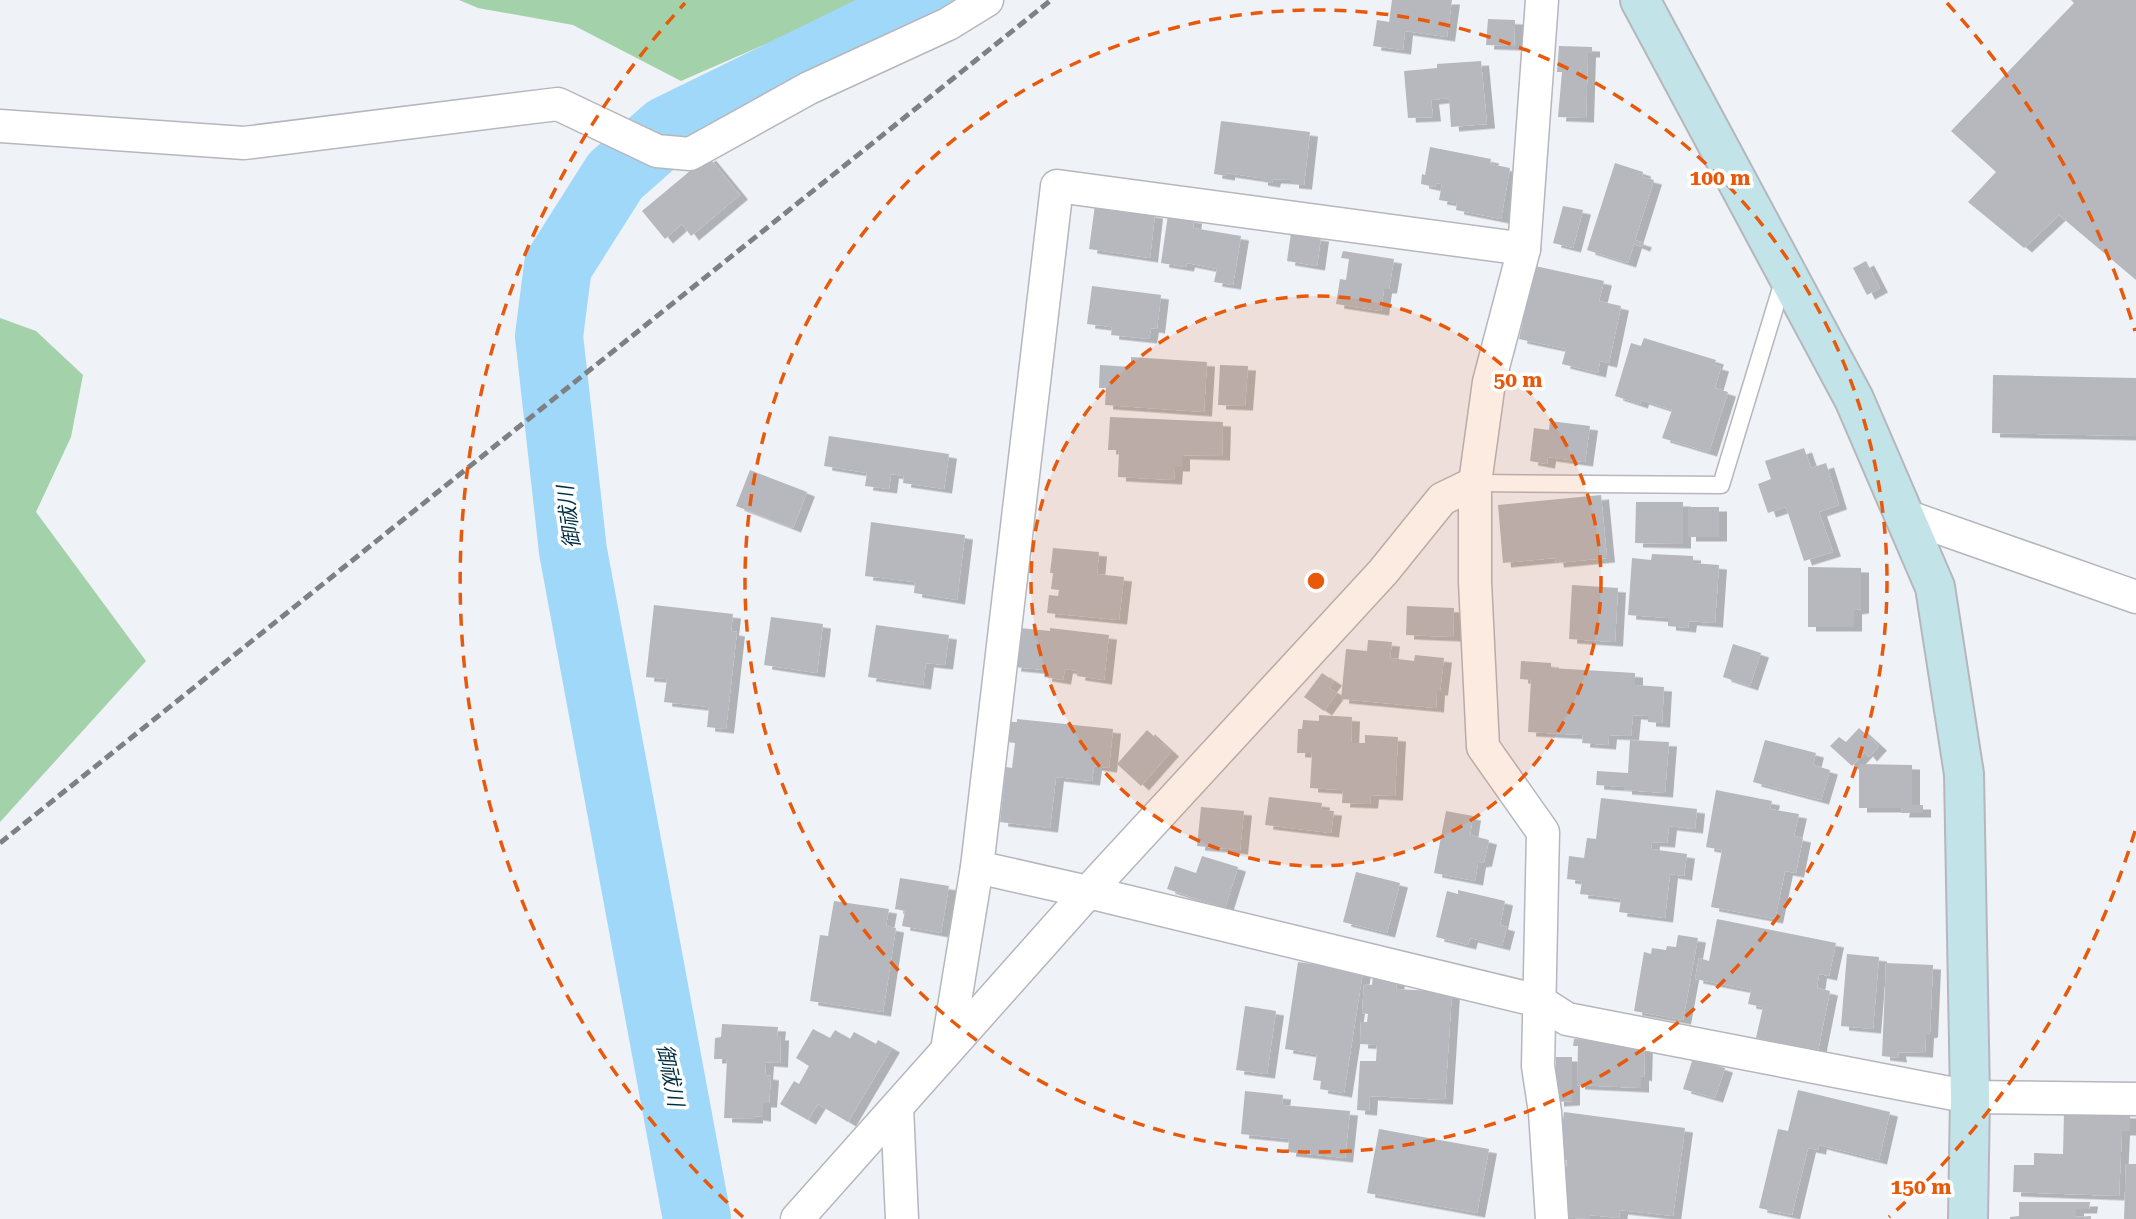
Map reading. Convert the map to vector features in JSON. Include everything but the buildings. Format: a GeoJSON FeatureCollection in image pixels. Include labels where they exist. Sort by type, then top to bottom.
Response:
{"type":"FeatureCollection","features":[{"type":"Feature","properties":{"kind":"street"},"geometry":{"type":"LineString","coordinates":[[0,126],[244,144],[558,104],[643,145],[690,154],[808,88],[948,24],[988,0]]}},
{"type":"Feature","properties":{"kind":"street"},"geometry":{"type":"LineString","coordinates":[[1542,0],[1524,249],[1489,382],[1475,483],[1475,582],[1483,747],[1543,832],[1538,1066],[1545,1112],[1552,1219]]}},
{"type":"Feature","properties":{"kind":"street"},"geometry":{"type":"LineString","coordinates":[[1640,0],[1854,399],[1934,587],[1964,774],[1970,1097],[1968,1219]]}},
{"type":"Feature","properties":{"kind":"street"},"geometry":{"type":"LineString","coordinates":[[947,1050],[976,867],[1057,186],[1524,249]]}},
{"type":"Feature","properties":{"kind":"street"},"geometry":{"type":"LineString","coordinates":[[797,1219],[1088,892],[1383,572],[1442,499],[1475,483]]}},
{"type":"Feature","properties":{"kind":"street"},"geometry":{"type":"LineString","coordinates":[[1903,515],[2136,597]]}},
{"type":"Feature","properties":{"kind":"street"},"geometry":{"type":"LineString","coordinates":[[976,867],[1539,1001],[1567,1019],[1970,1097],[2136,1099]]}},
{"type":"Feature","properties":{"kind":"street"},"geometry":{"type":"LineString","coordinates":[[897,1107],[902,1219]]}},
{"type":"Feature","properties":{"kind":"lane"},"geometry":{"type":"LineString","coordinates":[[1475,483],[1721,485],[1786,272]]}},
{"type":"Feature","properties":{"kind":"green space"},"geometry":{"type":"Polygon","coordinates":[[[459,0],[867,0],[681,81],[573,25],[478,8],[459,0]]]}},
{"type":"Feature","properties":{"kind":"green space"},"geometry":{"type":"Polygon","coordinates":[[[0,318],[36,331],[83,375],[71,437],[36,512],[146,661],[0,822],[0,318]]]}},
{"type":"Feature","properties":{"kind":"waterway","name":"御祓川"},"geometry":{"type":"LineString","coordinates":[[697,1219],[573,551],[549,336],[558,266],[615,176],[667,130],[890,21],[919,0]]}},
{"type":"Feature","properties":{"kind":"railway"},"geometry":{"type":"LineString","coordinates":[[0,843],[1051,0]]}}]}
